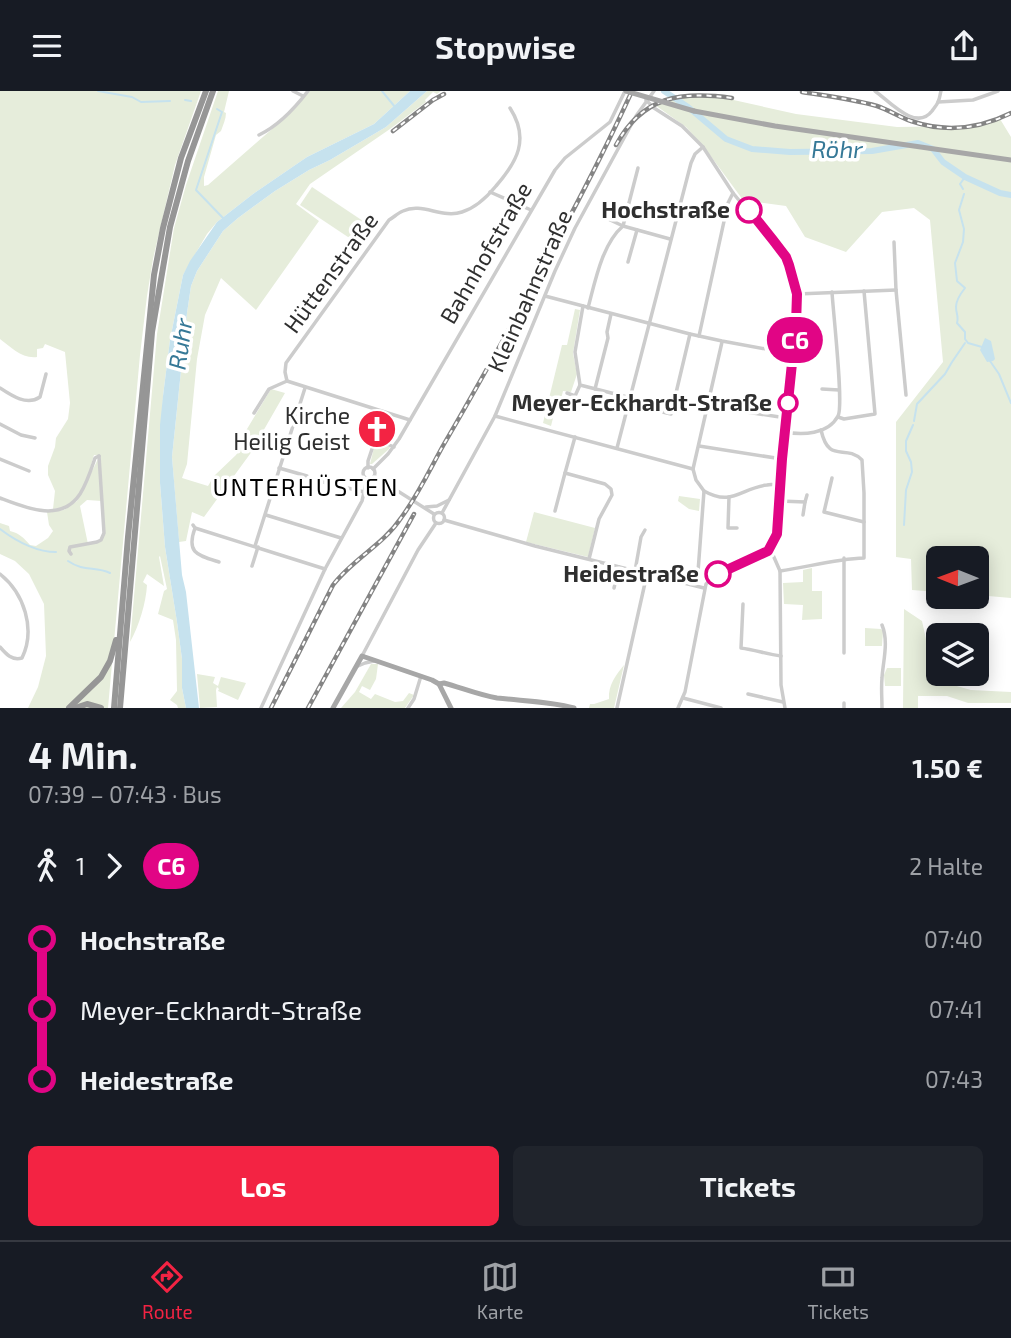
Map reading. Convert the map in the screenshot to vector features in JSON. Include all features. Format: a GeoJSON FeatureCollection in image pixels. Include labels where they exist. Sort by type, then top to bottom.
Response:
{"type":"FeatureCollection","features":[{"type":"Feature","properties":{"kind":"highway"},"geometry":{"type":"LineString","coordinates":[[205,91],[201,97],[205,103]]}},
{"type":"Feature","properties":{"kind":"highway"},"geometry":{"type":"LineString","coordinates":[[114,708],[154,275],[181,158],[205,103],[215,91]]}},
{"type":"Feature","properties":{"kind":"highway"},"geometry":{"type":"LineString","coordinates":[[120,708],[152,332],[170,227],[205,103]]}},
{"type":"Feature","properties":{"kind":"highway"},"geometry":{"type":"LineString","coordinates":[[69,708],[97,682],[107,666],[114,649],[122,607]]}},
{"type":"Feature","properties":{"kind":"highway"},"geometry":{"type":"LineString","coordinates":[[75,708],[87,704],[101,708]]}},
{"type":"Feature","properties":{"kind":"main road"},"geometry":{"type":"LineString","coordinates":[[626,91],[735,120],[1011,160]]}},
{"type":"Feature","properties":{"kind":"main road"},"geometry":{"type":"LineString","coordinates":[[333,708],[362,656],[439,684],[451,708]]}},
{"type":"Feature","properties":{"kind":"main road"},"geometry":{"type":"LineString","coordinates":[[439,684],[444,683],[498,698],[574,708]]}},
{"type":"Feature","properties":{"kind":"street"},"geometry":{"type":"LineString","coordinates":[[293,91],[303,96]]}},
{"type":"Feature","properties":{"kind":"street"},"geometry":{"type":"LineString","coordinates":[[259,135],[289,113],[307,91]]}},
{"type":"Feature","properties":{"kind":"street","name":"Bahnhofstraße"},"geometry":{"type":"LineString","coordinates":[[370,468],[394,447],[561,162],[611,122],[626,91]]}},
{"type":"Feature","properties":{"kind":"street","name":"Kleinbahnstraße"},"geometry":{"type":"LineString","coordinates":[[442,513],[495,416],[575,228],[636,115],[654,91]]}},
{"type":"Feature","properties":{"kind":"street"},"geometry":{"type":"LineString","coordinates":[[875,91],[908,116],[920,119],[929,115],[938,102],[941,91]]}},
{"type":"Feature","properties":{"kind":"street"},"geometry":{"type":"LineString","coordinates":[[938,102],[973,100],[998,91]]}},
{"type":"Feature","properties":{"kind":"street"},"geometry":{"type":"LineString","coordinates":[[646,100],[682,126],[702,147],[733,193],[786,257],[797,294],[777,534],[768,551],[713,576],[704,588],[692,659],[678,708]]}},
{"type":"Feature","properties":{"kind":"street","name":"Hüttenstraße"},"geometry":{"type":"LineString","coordinates":[[287,381],[286,363],[389,220],[404,210],[419,208],[442,214],[460,213],[490,193],[511,168],[516,160],[520,133],[510,108]]}},
{"type":"Feature","properties":{"kind":"street"},"geometry":{"type":"LineString","coordinates":[[617,448],[692,159],[702,147]]}},
{"type":"Feature","properties":{"kind":"street"},"geometry":{"type":"LineString","coordinates":[[566,393],[575,395],[580,385],[575,352],[585,307],[603,258],[623,226],[638,168]]}},
{"type":"Feature","properties":{"kind":"street"},"geometry":{"type":"LineString","coordinates":[[490,193],[531,210]]}},
{"type":"Feature","properties":{"kind":"street"},"geometry":{"type":"LineString","coordinates":[[699,336],[728,203],[733,193]]}},
{"type":"Feature","properties":{"kind":"street"},"geometry":{"type":"LineString","coordinates":[[606,218],[623,226],[671,239]]}},
{"type":"Feature","properties":{"kind":"street"},"geometry":{"type":"LineString","coordinates":[[628,262],[636,230]]}},
{"type":"Feature","properties":{"kind":"street"},"geometry":{"type":"LineString","coordinates":[[894,242],[906,395]]}},
{"type":"Feature","properties":{"kind":"street"},"geometry":{"type":"LineString","coordinates":[[797,294],[896,290]]}},
{"type":"Feature","properties":{"kind":"street"},"geometry":{"type":"LineString","coordinates":[[838,417],[844,419],[875,414],[864,291]]}},
{"type":"Feature","properties":{"kind":"street"},"geometry":{"type":"LineString","coordinates":[[784,432],[803,434],[821,430],[838,417],[840,409],[832,292]]}},
{"type":"Feature","properties":{"kind":"street"},"geometry":{"type":"LineString","coordinates":[[545,296],[690,334],[793,354]]}},
{"type":"Feature","properties":{"kind":"street"},"geometry":{"type":"LineString","coordinates":[[595,389],[611,314]]}},
{"type":"Feature","properties":{"kind":"street"},"geometry":{"type":"LineString","coordinates":[[629,404],[671,414],[690,334]]}},
{"type":"Feature","properties":{"kind":"street"},"geometry":{"type":"LineString","coordinates":[[722,341],[693,469],[696,480],[704,491],[721,498],[730,498],[767,485],[779,485]]}},
{"type":"Feature","properties":{"kind":"street"},"geometry":{"type":"LineString","coordinates":[[0,388],[16,398],[30,402],[37,400],[46,374]]}},
{"type":"Feature","properties":{"kind":"street"},"geometry":{"type":"LineString","coordinates":[[254,413],[269,389],[287,381],[410,420]]}},
{"type":"Feature","properties":{"kind":"street"},"geometry":{"type":"LineString","coordinates":[[580,385],[631,398]]}},
{"type":"Feature","properties":{"kind":"street"},"geometry":{"type":"LineString","coordinates":[[253,566],[265,515],[305,388]]}},
{"type":"Feature","properties":{"kind":"street"},"geometry":{"type":"LineString","coordinates":[[822,389],[839,390]]}},
{"type":"Feature","properties":{"kind":"street"},"geometry":{"type":"LineString","coordinates":[[707,406],[786,418]]}},
{"type":"Feature","properties":{"kind":"street"},"geometry":{"type":"LineString","coordinates":[[495,416],[693,469]]}},
{"type":"Feature","properties":{"kind":"street"},"geometry":{"type":"LineString","coordinates":[[0,424],[21,435],[36,438]]}},
{"type":"Feature","properties":{"kind":"street"},"geometry":{"type":"LineString","coordinates":[[780,571],[844,558],[863,558],[862,460],[826,446],[821,430]]}},
{"type":"Feature","properties":{"kind":"street"},"geometry":{"type":"LineString","coordinates":[[555,511],[575,437]]}},
{"type":"Feature","properties":{"kind":"street"},"geometry":{"type":"LineString","coordinates":[[394,447],[380,441],[374,443],[368,461],[374,476],[435,514]]}},
{"type":"Feature","properties":{"kind":"street"},"geometry":{"type":"LineString","coordinates":[[699,446],[782,459]]}},
{"type":"Feature","properties":{"kind":"street"},"geometry":{"type":"LineString","coordinates":[[0,498],[38,510],[63,509],[79,495],[99,456],[104,534],[101,540],[95,543],[70,547],[71,554]]}},
{"type":"Feature","properties":{"kind":"street"},"geometry":{"type":"LineString","coordinates":[[0,459],[29,471]]}},
{"type":"Feature","properties":{"kind":"street"},"geometry":{"type":"LineString","coordinates":[[279,468],[307,476]]}},
{"type":"Feature","properties":{"kind":"street"},"geometry":{"type":"LineString","coordinates":[[261,708],[325,569],[364,494],[367,479],[363,472],[370,468]]}},
{"type":"Feature","properties":{"kind":"street"},"geometry":{"type":"LineString","coordinates":[[565,473],[605,484],[612,492],[599,519],[589,559]]}},
{"type":"Feature","properties":{"kind":"street"},"geometry":{"type":"LineString","coordinates":[[367,479],[374,476]]}},
{"type":"Feature","properties":{"kind":"street"},"geometry":{"type":"LineString","coordinates":[[832,478],[824,512],[864,522]]}},
{"type":"Feature","properties":{"kind":"street"},"geometry":{"type":"LineString","coordinates":[[323,482],[364,494]]}},
{"type":"Feature","properties":{"kind":"street"},"geometry":{"type":"LineString","coordinates":[[364,494],[373,485],[384,483]]}},
{"type":"Feature","properties":{"kind":"street"},"geometry":{"type":"LineString","coordinates":[[698,572],[704,491]]}},
{"type":"Feature","properties":{"kind":"street"},"geometry":{"type":"LineString","coordinates":[[803,515],[807,495]]}},
{"type":"Feature","properties":{"kind":"street"},"geometry":{"type":"LineString","coordinates":[[730,498],[728,528],[737,528]]}},
{"type":"Feature","properties":{"kind":"street"},"geometry":{"type":"LineString","coordinates":[[425,507],[437,506],[450,499]]}},
{"type":"Feature","properties":{"kind":"street"},"geometry":{"type":"LineString","coordinates":[[779,501],[805,502]]}},
{"type":"Feature","properties":{"kind":"street"},"geometry":{"type":"LineString","coordinates":[[435,514],[442,513],[444,520]]}},
{"type":"Feature","properties":{"kind":"street"},"geometry":{"type":"LineString","coordinates":[[435,514],[433,518],[436,523]]}},
{"type":"Feature","properties":{"kind":"street"},"geometry":{"type":"LineString","coordinates":[[265,515],[341,538]]}},
{"type":"Feature","properties":{"kind":"street"},"geometry":{"type":"LineString","coordinates":[[362,656],[418,550],[436,523],[444,520],[535,546],[704,588]]}},
{"type":"Feature","properties":{"kind":"street"},"geometry":{"type":"LineString","coordinates":[[219,562],[198,555],[192,549],[194,526],[325,569]]}},
{"type":"Feature","properties":{"kind":"street"},"geometry":{"type":"LineString","coordinates":[[635,571],[641,537],[645,530]]}},
{"type":"Feature","properties":{"kind":"street"},"geometry":{"type":"LineString","coordinates":[[768,551],[773,555],[780,571],[781,656],[785,708]]}},
{"type":"Feature","properties":{"kind":"street"},"geometry":{"type":"LineString","coordinates":[[844,558],[844,653]]}},
{"type":"Feature","properties":{"kind":"street"},"geometry":{"type":"LineString","coordinates":[[614,588],[619,567]]}},
{"type":"Feature","properties":{"kind":"street"},"geometry":{"type":"LineString","coordinates":[[0,574],[19,597],[26,613],[28,629],[22,658],[12,658],[0,647]]}},
{"type":"Feature","properties":{"kind":"street"},"geometry":{"type":"LineString","coordinates":[[617,708],[647,574]]}},
{"type":"Feature","properties":{"kind":"street"},"geometry":{"type":"LineString","coordinates":[[743,604],[741,648],[781,656]]}},
{"type":"Feature","properties":{"kind":"street"},"geometry":{"type":"LineString","coordinates":[[882,625],[885,631],[882,708]]}},
{"type":"Feature","properties":{"kind":"street"},"geometry":{"type":"LineString","coordinates":[[354,670],[365,663],[376,661]]}},
{"type":"Feature","properties":{"kind":"street"},"geometry":{"type":"LineString","coordinates":[[408,708],[414,699],[421,676]]}},
{"type":"Feature","properties":{"kind":"street"},"geometry":{"type":"LineString","coordinates":[[748,694],[783,702]]}},
{"type":"Feature","properties":{"kind":"street"},"geometry":{"type":"LineString","coordinates":[[683,698],[721,708]]}},
{"type":"Feature","properties":{"kind":"green space"},"geometry":{"type":"Polygon","coordinates":[[[0,91],[201,91],[175,165],[147,296],[108,708],[28,708],[38,687],[46,656],[44,604],[29,574],[15,561],[0,554],[0,523],[9,526],[10,531],[21,536],[30,545],[36,546],[48,538],[53,531],[47,512],[64,510],[77,501],[99,457],[102,501],[87,500],[80,506],[88,544],[97,543],[105,534],[100,456],[94,455],[84,485],[76,498],[65,507],[53,509],[55,491],[48,475],[48,466],[56,438],[68,419],[70,403],[65,352],[45,344],[43,348],[37,349],[37,357],[26,356],[0,339],[0,91]]]}},
{"type":"Feature","properties":{"kind":"green space"},"geometry":{"type":"Polygon","coordinates":[[[218,91],[229,91],[224,112],[226,115],[221,131],[216,135],[204,186],[287,116],[310,91],[410,91],[374,124],[307,157],[217,222],[183,275],[170,340],[163,396],[160,483],[165,547],[182,659],[182,688],[186,708],[178,708],[170,700],[177,691],[173,620],[158,614],[164,591],[167,589],[160,556],[164,586],[147,574],[143,582],[147,585],[144,607],[130,642],[157,334],[174,228],[218,91]]]}},
{"type":"Feature","properties":{"kind":"green space"},"geometry":{"type":"Polygon","coordinates":[[[427,91],[441,91],[437,94],[433,92],[426,102],[390,129],[310,184],[296,204],[319,221],[256,310],[221,278],[205,315],[197,359],[187,464],[182,478],[208,486],[214,476],[236,455],[247,438],[244,434],[271,389],[285,393],[250,454],[204,517],[192,512],[186,541],[179,542],[172,457],[187,313],[191,286],[197,271],[223,231],[238,218],[309,170],[386,127],[427,91]]]}},
{"type":"Feature","properties":{"kind":"green space"},"geometry":{"type":"Polygon","coordinates":[[[681,97],[729,99],[796,114],[897,127],[972,126],[1000,119],[1011,137],[1011,598],[989,596],[989,546],[926,546],[926,591],[912,590],[911,559],[896,557],[896,422],[943,362],[930,220],[914,208],[882,212],[846,252],[805,237],[786,206],[743,200],[686,127],[655,105],[681,97]]]}},
{"type":"Feature","properties":{"kind":"green space"},"geometry":{"type":"Polygon","coordinates":[[[312,187],[363,221],[351,239],[300,205],[312,187]]]}},
{"type":"Feature","properties":{"kind":"green space"},"geometry":{"type":"Polygon","coordinates":[[[575,309],[580,310],[573,353],[577,374],[571,392],[563,391],[560,403],[557,402],[551,426],[543,423],[562,345],[567,345],[575,309]]]}},
{"type":"Feature","properties":{"kind":"green space"},"geometry":{"type":"Polygon","coordinates":[[[379,442],[390,447],[370,464],[375,444],[379,442]]]}},
{"type":"Feature","properties":{"kind":"green space"},"geometry":{"type":"Polygon","coordinates":[[[679,496],[700,499],[699,511],[689,509],[678,501],[679,496]]]}},
{"type":"Feature","properties":{"kind":"green space"},"geometry":{"type":"Polygon","coordinates":[[[534,512],[595,528],[588,557],[526,542],[534,512]]]}},
{"type":"Feature","properties":{"kind":"green space"},"geometry":{"type":"Polygon","coordinates":[[[812,568],[812,591],[822,591],[822,619],[802,620],[803,605],[784,604],[783,583],[803,582],[803,570],[812,568]]]}},
{"type":"Feature","properties":{"kind":"green space"},"geometry":{"type":"Polygon","coordinates":[[[904,609],[922,621],[926,639],[926,686],[957,686],[971,690],[1011,692],[1011,703],[968,703],[947,696],[918,696],[918,708],[903,708],[904,609]]]}},
{"type":"Feature","properties":{"kind":"green space"},"geometry":{"type":"Polygon","coordinates":[[[865,628],[883,631],[882,646],[865,646],[865,628]]]}},
{"type":"Feature","properties":{"kind":"green space"},"geometry":{"type":"Polygon","coordinates":[[[371,664],[378,664],[376,679],[370,690],[362,686],[359,692],[371,699],[375,694],[395,702],[403,701],[409,693],[414,695],[405,708],[341,708],[355,692],[371,664]]]}},
{"type":"Feature","properties":{"kind":"green space"},"geometry":{"type":"Polygon","coordinates":[[[624,665],[614,708],[589,708],[590,704],[609,699],[611,685],[624,665]]]}},
{"type":"Feature","properties":{"kind":"green space"},"geometry":{"type":"Polygon","coordinates":[[[887,668],[901,668],[901,686],[885,686],[884,675],[887,668]]]}},
{"type":"Feature","properties":{"kind":"green space"},"geometry":{"type":"Polygon","coordinates":[[[197,674],[215,677],[213,683],[218,686],[221,677],[246,683],[238,700],[218,691],[217,687],[217,707],[200,708],[197,674]]]}},
{"type":"Feature","properties":{"kind":"water","name":"Ruhr"},"geometry":{"type":"Polygon","coordinates":[[[410,91],[427,91],[386,127],[275,191],[223,231],[197,271],[191,286],[172,457],[182,575],[199,708],[186,708],[182,688],[182,659],[165,547],[160,483],[163,396],[170,340],[183,275],[217,222],[307,157],[374,124],[410,91]]]}},
{"type":"Feature","properties":{"kind":"water"},"geometry":{"type":"Polygon","coordinates":[[[985,338],[991,341],[995,359],[993,361],[987,362],[980,350],[985,338]]]}},
{"type":"Feature","properties":{"kind":"waterway"},"geometry":{"type":"LineString","coordinates":[[98,91],[132,97],[141,102],[170,101]]}},
{"type":"Feature","properties":{"kind":"waterway"},"geometry":{"type":"LineString","coordinates":[[382,91],[395,107]]}},
{"type":"Feature","properties":{"kind":"waterway","name":"Röhr"},"geometry":{"type":"LineString","coordinates":[[664,91],[726,139],[752,149],[790,152],[872,151],[918,143],[933,149],[943,162],[965,177],[1000,193],[1011,195]]}},
{"type":"Feature","properties":{"kind":"waterway"},"geometry":{"type":"LineString","coordinates":[[185,100],[191,101]]}},
{"type":"Feature","properties":{"kind":"waterway"},"geometry":{"type":"LineString","coordinates":[[217,109],[222,112],[196,190],[224,219]]}},
{"type":"Feature","properties":{"kind":"waterway"},"geometry":{"type":"LineString","coordinates":[[963,189],[960,184],[965,177]]}},
{"type":"Feature","properties":{"kind":"waterway"},"geometry":{"type":"LineString","coordinates":[[964,194],[959,210],[964,229],[963,242],[955,263],[957,281],[965,288],[956,304],[957,323],[965,332],[968,343],[982,347]]}},
{"type":"Feature","properties":{"kind":"waterway"},"geometry":{"type":"LineString","coordinates":[[914,421],[917,404],[945,374],[965,343]]}},
{"type":"Feature","properties":{"kind":"waterway"},"geometry":{"type":"LineString","coordinates":[[990,361],[999,374],[1011,403]]}},
{"type":"Feature","properties":{"kind":"waterway"},"geometry":{"type":"LineString","coordinates":[[904,525],[906,490],[912,472],[906,441],[913,425]]}},
{"type":"Feature","properties":{"kind":"waterway"},"geometry":{"type":"LineString","coordinates":[[0,529],[27,545],[56,552]]}},
{"type":"Feature","properties":{"kind":"waterway"},"geometry":{"type":"LineString","coordinates":[[68,561],[79,567],[110,573]]}},
{"type":"Feature","properties":{"kind":"railway"},"geometry":{"type":"LineString","coordinates":[[271,708],[333,585],[394,528],[418,491],[553,249],[632,91]]}},
{"type":"Feature","properties":{"kind":"railway"},"geometry":{"type":"LineString","coordinates":[[802,92],[868,104],[911,121],[937,127],[975,126],[1011,113]]}},
{"type":"Feature","properties":{"kind":"railway"},"geometry":{"type":"LineString","coordinates":[[393,131],[444,94]]}},
{"type":"Feature","properties":{"kind":"railway"},"geometry":{"type":"LineString","coordinates":[[616,145],[638,116],[665,101],[696,95],[732,98]]}},
{"type":"Feature","properties":{"kind":"railway"},"geometry":{"type":"LineString","coordinates":[[308,708],[414,514]]}},
{"type":"Feature","properties":{"kind":"bus line","name":"C6"},"geometry":{"type":"LineString","coordinates":[[718,574],[768,551],[777,534],[779,485],[796,325],[796,285],[786,257],[749,210]]}},
{"type":"Feature","properties":{"kind":"place","name":"Hochstraße"},"geometry":{"type":"Point","coordinates":[749,210]}},
{"type":"Feature","properties":{"kind":"place","name":"Meyer-Eckhardt-Straße"},"geometry":{"type":"Point","coordinates":[788,403]}},
{"type":"Feature","properties":{"kind":"place","name":"Kirche Heilig Geist"},"geometry":{"type":"Point","coordinates":[377,429]}},
{"type":"Feature","properties":{"kind":"place","name":"Heidestraße"},"geometry":{"type":"Point","coordinates":[718,574]}},
{"type":"Feature","properties":{"kind":"district","name":"UNTERHÜSTEN"},"geometry":{"type":"Point","coordinates":[306,488]}}]}
